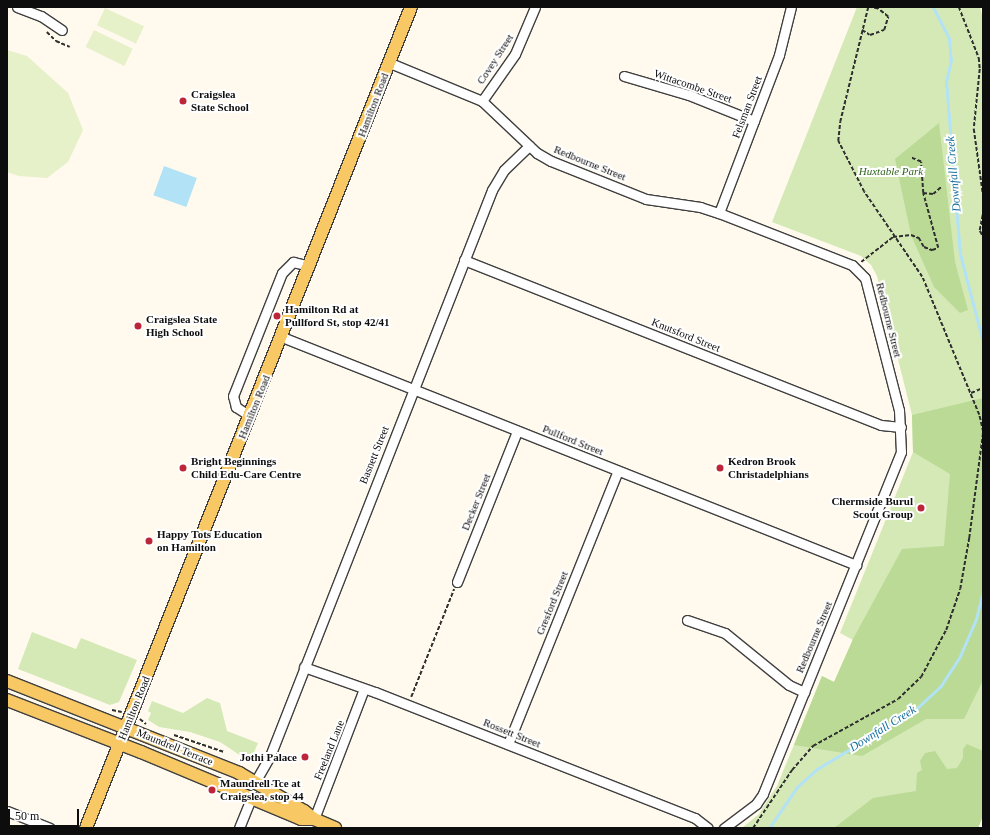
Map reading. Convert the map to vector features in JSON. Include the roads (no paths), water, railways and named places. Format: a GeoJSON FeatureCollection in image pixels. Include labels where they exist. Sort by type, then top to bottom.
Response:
{"type":"FeatureCollection","features":[{"type":"Feature","properties":{"kind":"main road","name":"Hamilton Road"},"geometry":{"type":"LineString","coordinates":[[86,828],[282,337],[411,7]]}},
{"type":"Feature","properties":{"kind":"main road","name":"Maundrell Terrace"},"geometry":{"type":"LineString","coordinates":[[7,681],[126,728],[255,782],[304,811],[314,819],[335,828]]}},
{"type":"Feature","properties":{"kind":"main road","name":"Maundrell Terrace"},"geometry":{"type":"LineString","coordinates":[[7,700],[251,798],[300,820],[314,819]]}},
{"type":"Feature","properties":{"kind":"street"},"geometry":{"type":"LineString","coordinates":[[17,7],[41,16],[62,30]]}},
{"type":"Feature","properties":{"kind":"street","name":"Covey Street"},"geometry":{"type":"LineString","coordinates":[[482,101],[518,50],[535,7]]}},
{"type":"Feature","properties":{"kind":"street","name":"Felsman Street"},"geometry":{"type":"LineString","coordinates":[[719,213],[781,50],[791,7]]}},
{"type":"Feature","properties":{"kind":"street","name":"Redbourne Street"},"geometry":{"type":"LineString","coordinates":[[390,63],[482,101],[529,146],[551,161],[646,199],[700,207],[719,213],[857,268],[868,285],[897,399],[901,428],[899,458],[763,794],[756,804],[724,828]]}},
{"type":"Feature","properties":{"kind":"street","name":"Wittacombe Street"},"geometry":{"type":"LineString","coordinates":[[624,76],[689,96],[754,121]]}},
{"type":"Feature","properties":{"kind":"street","name":"Basnett Street"},"geometry":{"type":"LineString","coordinates":[[255,782],[270,756],[413,389],[496,182],[529,146]]}},
{"type":"Feature","properties":{"kind":"street","name":"Knutsford Street"},"geometry":{"type":"LineString","coordinates":[[464,260],[881,425],[901,428]]}},
{"type":"Feature","properties":{"kind":"street"},"geometry":{"type":"LineString","coordinates":[[250,416],[234,404],[233,396],[237,384],[284,269],[293,262],[310,266]]}},
{"type":"Feature","properties":{"kind":"street","name":"Pullford Street"},"geometry":{"type":"LineString","coordinates":[[282,337],[856,565]]}},
{"type":"Feature","properties":{"kind":"street","name":"Decker Street"},"geometry":{"type":"LineString","coordinates":[[457,582],[517,431]]}},
{"type":"Feature","properties":{"kind":"street","name":"Gresford Street"},"geometry":{"type":"LineString","coordinates":[[508,744],[618,470]]}},
{"type":"Feature","properties":{"kind":"street"},"geometry":{"type":"LineString","coordinates":[[687,620],[725,633],[785,681],[804,692]]}},
{"type":"Feature","properties":{"kind":"street","name":"Rossett Street"},"geometry":{"type":"LineString","coordinates":[[304,667],[408,705],[695,818],[708,828]]}},
{"type":"Feature","properties":{"kind":"street","name":"Freeland Lane"},"geometry":{"type":"LineString","coordinates":[[314,819],[364,689]]}},
{"type":"Feature","properties":{"kind":"street"},"geometry":{"type":"LineString","coordinates":[[239,828],[251,798]]}},
{"type":"Feature","properties":{"kind":"street"},"geometry":{"type":"LineString","coordinates":[[7,811],[50,828]]}},
{"type":"Feature","properties":{"kind":"water"},"geometry":{"type":"Polygon","coordinates":[[[164,166],[197,178],[186,207],[153,195],[164,166]]]}},
{"type":"Feature","properties":{"kind":"waterway","name":"Downfall Creek"},"geometry":{"type":"LineString","coordinates":[[933,7],[949,39],[951,60],[946,81],[960,254],[983,342]]}},
{"type":"Feature","properties":{"kind":"waterway","name":"Downfall Creek"},"geometry":{"type":"LineString","coordinates":[[769,828],[797,787],[817,769],[916,709],[940,687],[960,656],[976,619],[983,591]]}},
{"type":"Feature","properties":{"kind":"place","name":"Craigslea State School"},"geometry":{"type":"Point","coordinates":[183,101]}},
{"type":"Feature","properties":{"kind":"place","name":"Hamilton Rd at Pullford St, stop 42/41"},"geometry":{"type":"Point","coordinates":[277,316]}},
{"type":"Feature","properties":{"kind":"place","name":"Craigslea State High School"},"geometry":{"type":"Point","coordinates":[138,326]}},
{"type":"Feature","properties":{"kind":"place","name":"Bright Beginnings Child Edu-Care Centre"},"geometry":{"type":"Point","coordinates":[183,468]}},
{"type":"Feature","properties":{"kind":"place","name":"Kedron Brook Christadelphians"},"geometry":{"type":"Point","coordinates":[720,468]}},
{"type":"Feature","properties":{"kind":"place","name":"Chermside Burul Scout Group"},"geometry":{"type":"Point","coordinates":[921,508]}},
{"type":"Feature","properties":{"kind":"place","name":"Happy Tots Education on Hamilton"},"geometry":{"type":"Point","coordinates":[149,541]}},
{"type":"Feature","properties":{"kind":"place","name":"Jothi Palace"},"geometry":{"type":"Point","coordinates":[305,757]}},
{"type":"Feature","properties":{"kind":"place","name":"Maundrell Tce at Craigslea, stop 44"},"geometry":{"type":"Point","coordinates":[212,790]}},
{"type":"Feature","properties":{"kind":"park label","name":"Huxtable Park"},"geometry":{"type":"Point","coordinates":[891,171]}}]}
